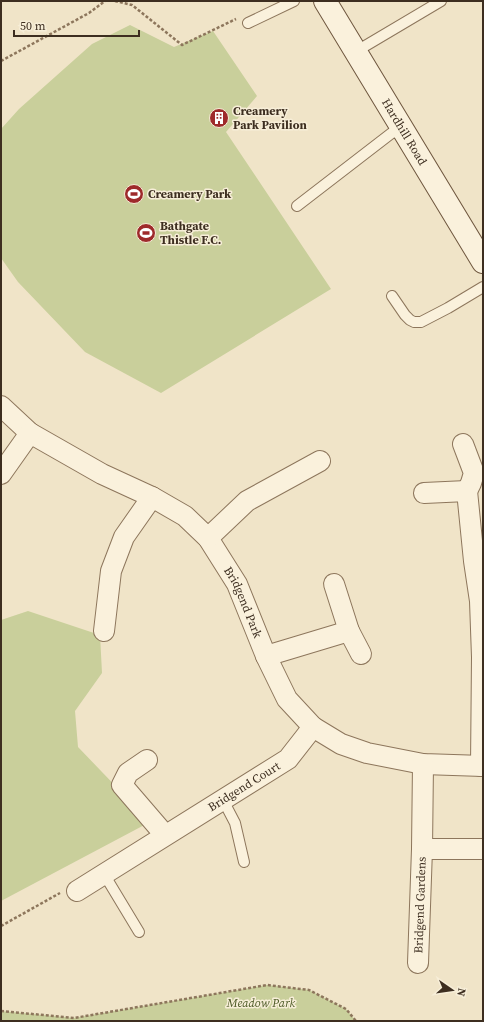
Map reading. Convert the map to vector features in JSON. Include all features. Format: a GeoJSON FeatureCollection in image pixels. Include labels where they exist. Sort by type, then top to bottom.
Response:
{"type":"FeatureCollection","features":[{"type":"Feature","properties":{"kind":"main road","name":"Hardhill Road"},"geometry":{"type":"LineString","coordinates":[[325,1],[483,262]]}},
{"type":"Feature","properties":{"kind":"street","name":"Bridgend Park"},"geometry":{"type":"LineString","coordinates":[[1,406],[30,433],[102,474],[185,516],[208,538],[237,584],[266,656],[287,699],[313,727],[340,744],[367,753],[423,764],[482,766]]}},
{"type":"Feature","properties":{"kind":"street"},"geometry":{"type":"LineString","coordinates":[[1,474],[30,433]]}},
{"type":"Feature","properties":{"kind":"street"},"geometry":{"type":"LineString","coordinates":[[463,444],[474,473],[467,491],[474,561],[480,601],[482,650],[482,766]]}},
{"type":"Feature","properties":{"kind":"street"},"geometry":{"type":"LineString","coordinates":[[208,538],[247,501],[320,461]]}},
{"type":"Feature","properties":{"kind":"street"},"geometry":{"type":"LineString","coordinates":[[424,493],[467,491]]}},
{"type":"Feature","properties":{"kind":"street"},"geometry":{"type":"LineString","coordinates":[[104,631],[111,570],[124,537],[152,498]]}},
{"type":"Feature","properties":{"kind":"street"},"geometry":{"type":"LineString","coordinates":[[334,584],[349,631],[361,654]]}},
{"type":"Feature","properties":{"kind":"street"},"geometry":{"type":"LineString","coordinates":[[266,656],[349,631]]}},
{"type":"Feature","properties":{"kind":"street","name":"Bridgend Court"},"geometry":{"type":"LineString","coordinates":[[77,891],[288,759],[313,727]]}},
{"type":"Feature","properties":{"kind":"street"},"geometry":{"type":"LineString","coordinates":[[147,760],[128,773],[122,785],[165,836]]}},
{"type":"Feature","properties":{"kind":"street","name":"Bridgend Gardens"},"geometry":{"type":"LineString","coordinates":[[418,962],[423,764]]}},
{"type":"Feature","properties":{"kind":"street","name":"Bridgend Gardens"},"geometry":{"type":"LineString","coordinates":[[422,848],[483,849]]}},
{"type":"Feature","properties":{"kind":"lane"},"geometry":{"type":"LineString","coordinates":[[248,23],[294,1]]}},
{"type":"Feature","properties":{"kind":"lane"},"geometry":{"type":"LineString","coordinates":[[356,52],[441,1]]}},
{"type":"Feature","properties":{"kind":"lane"},"geometry":{"type":"LineString","coordinates":[[297,206],[393,132],[406,134]]}},
{"type":"Feature","properties":{"kind":"lane"},"geometry":{"type":"LineString","coordinates":[[392,296],[410,320],[414,322],[421,322],[483,287]]}},
{"type":"Feature","properties":{"kind":"lane"},"geometry":{"type":"LineString","coordinates":[[223,800],[235,822],[244,862]]}},
{"type":"Feature","properties":{"kind":"lane"},"geometry":{"type":"LineString","coordinates":[[104,874],[139,932]]}},
{"type":"Feature","properties":{"kind":"path"},"geometry":{"type":"LineString","coordinates":[[1,61],[89,13],[105,1]]}},
{"type":"Feature","properties":{"kind":"path"},"geometry":{"type":"LineString","coordinates":[[115,1],[132,5],[182,46],[239,18]]}},
{"type":"Feature","properties":{"kind":"path"},"geometry":{"type":"LineString","coordinates":[[1,926],[67,889],[77,891]]}},
{"type":"Feature","properties":{"kind":"path"},"geometry":{"type":"LineString","coordinates":[[1,1011],[74,1018],[267,984],[309,990],[346,1009],[356,1021]]}},
{"type":"Feature","properties":{"kind":"green space","name":"Creamery Park"},"geometry":{"type":"Polygon","coordinates":[[[130,25],[174,47],[213,31],[257,96],[226,132],[331,289],[161,393],[85,352],[18,282],[1,258],[1,129],[19,109],[92,44],[130,25]]]}},
{"type":"Feature","properties":{"kind":"green space"},"geometry":{"type":"Polygon","coordinates":[[[28,611],[100,635],[102,673],[75,711],[78,747],[150,822],[1,901],[1,620],[28,611]]]}},
{"type":"Feature","properties":{"kind":"green space","name":"Meadow Park"},"geometry":{"type":"Polygon","coordinates":[[[267,985],[309,990],[346,1009],[356,1021],[1,1021],[1,1011],[74,1018],[267,985]]]}},
{"type":"Feature","properties":{"kind":"place","name":"Creamery Park Pavilion"},"geometry":{"type":"Point","coordinates":[219,118]}},
{"type":"Feature","properties":{"kind":"place","name":"Creamery Park"},"geometry":{"type":"Point","coordinates":[134,194]}},
{"type":"Feature","properties":{"kind":"place","name":"Bathgate Thistle F.C."},"geometry":{"type":"Point","coordinates":[146,233]}}]}
